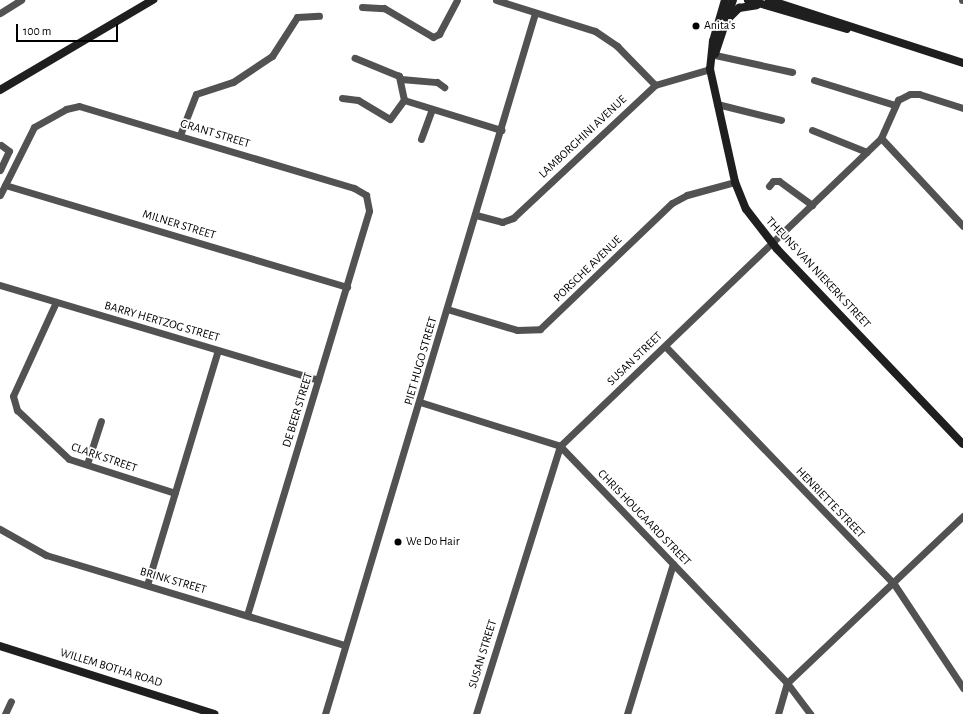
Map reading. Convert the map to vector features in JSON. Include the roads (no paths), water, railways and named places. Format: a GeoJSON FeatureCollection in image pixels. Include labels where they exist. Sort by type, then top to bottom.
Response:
{"type":"FeatureCollection","features":[{"type":"Feature","properties":{"kind":"street"},"geometry":{"type":"LineString","coordinates":[[0,13],[20,0]]}},
{"type":"Feature","properties":{"kind":"street"},"geometry":{"type":"LineString","coordinates":[[0,90],[153,0]]}},
{"type":"Feature","properties":{"kind":"street"},"geometry":{"type":"LineString","coordinates":[[362,7],[384,8],[433,37],[439,34],[457,0]]}},
{"type":"Feature","properties":{"kind":"street"},"geometry":{"type":"LineString","coordinates":[[496,0],[607,38],[655,86]]}},
{"type":"Feature","properties":{"kind":"street","name":"THEUNS VAN NIEKERK STREET"},"geometry":{"type":"LineString","coordinates":[[725,0],[712,62],[717,104],[735,182],[746,209],[773,244],[963,444]]}},
{"type":"Feature","properties":{"kind":"street"},"geometry":{"type":"LineString","coordinates":[[733,0],[712,62],[792,72]]}},
{"type":"Feature","properties":{"kind":"street"},"geometry":{"type":"LineString","coordinates":[[748,0],[769,3],[963,63]]}},
{"type":"Feature","properties":{"kind":"street"},"geometry":{"type":"LineString","coordinates":[[725,23],[739,8],[769,3]]}},
{"type":"Feature","properties":{"kind":"street","name":"PIET HUGO STREET"},"geometry":{"type":"LineString","coordinates":[[325,714],[420,402],[535,13]]}},
{"type":"Feature","properties":{"kind":"street"},"geometry":{"type":"LineString","coordinates":[[180,135],[196,94],[233,82],[272,56],[297,18],[319,16]]}},
{"type":"Feature","properties":{"kind":"street"},"geometry":{"type":"LineString","coordinates":[[355,58],[401,79],[438,82],[444,87]]}},
{"type":"Feature","properties":{"kind":"street","name":"LAMBORGHINI AVENUE"},"geometry":{"type":"LineString","coordinates":[[476,215],[502,222],[518,215],[655,86],[712,62]]}},
{"type":"Feature","properties":{"kind":"street"},"geometry":{"type":"LineString","coordinates":[[342,98],[358,100],[390,119],[404,100],[401,79]]}},
{"type":"Feature","properties":{"kind":"street"},"geometry":{"type":"LineString","coordinates":[[814,80],[895,105],[904,95],[919,94],[963,108]]}},
{"type":"Feature","properties":{"kind":"street"},"geometry":{"type":"LineString","coordinates":[[404,100],[501,130]]}},
{"type":"Feature","properties":{"kind":"street"},"geometry":{"type":"LineString","coordinates":[[717,104],[781,120]]}},
{"type":"Feature","properties":{"kind":"street","name":"SUSAN STREET"},"geometry":{"type":"LineString","coordinates":[[476,714],[560,446],[773,244],[881,138],[895,105]]}},
{"type":"Feature","properties":{"kind":"street","name":"GRANT STREET"},"geometry":{"type":"LineString","coordinates":[[9,177],[31,132],[41,122],[79,106],[354,188],[366,195],[369,211]]}},
{"type":"Feature","properties":{"kind":"street"},"geometry":{"type":"LineString","coordinates":[[422,139],[432,109]]}},
{"type":"Feature","properties":{"kind":"street"},"geometry":{"type":"LineString","coordinates":[[812,130],[867,152]]}},
{"type":"Feature","properties":{"kind":"street"},"geometry":{"type":"LineString","coordinates":[[881,138],[963,226]]}},
{"type":"Feature","properties":{"kind":"street"},"geometry":{"type":"LineString","coordinates":[[0,195],[9,177],[0,171],[9,151],[1,145]]}},
{"type":"Feature","properties":{"kind":"street"},"geometry":{"type":"LineString","coordinates":[[769,186],[773,181],[779,181],[812,205]]}},
{"type":"Feature","properties":{"kind":"street","name":"PORSCHE AVENUE"},"geometry":{"type":"LineString","coordinates":[[447,309],[517,330],[540,329],[672,203],[687,195],[735,182]]}},
{"type":"Feature","properties":{"kind":"street","name":"MILNER STREET"},"geometry":{"type":"LineString","coordinates":[[5,185],[347,287]]}},
{"type":"Feature","properties":{"kind":"street","name":"DE BEER STREET"},"geometry":{"type":"LineString","coordinates":[[247,614],[369,211]]}},
{"type":"Feature","properties":{"kind":"street","name":"BARRY HERTZOG STREET"},"geometry":{"type":"LineString","coordinates":[[0,285],[318,380]]}},
{"type":"Feature","properties":{"kind":"street","name":"CLARK STREET"},"geometry":{"type":"LineString","coordinates":[[56,302],[13,400],[58,452],[87,464],[175,493]]}},
{"type":"Feature","properties":{"kind":"street","name":"HENRIETTE STREET"},"geometry":{"type":"LineString","coordinates":[[665,346],[894,584],[963,688]]}},
{"type":"Feature","properties":{"kind":"street"},"geometry":{"type":"LineString","coordinates":[[148,585],[218,350]]}},
{"type":"Feature","properties":{"kind":"street","name":"CHRIS HOUGAARD STREET"},"geometry":{"type":"LineString","coordinates":[[420,402],[560,446],[787,683],[810,714]]}},
{"type":"Feature","properties":{"kind":"street"},"geometry":{"type":"LineString","coordinates":[[87,464],[101,421]]}},
{"type":"Feature","properties":{"kind":"street"},"geometry":{"type":"LineString","coordinates":[[778,714],[787,683],[894,584],[963,516]]}},
{"type":"Feature","properties":{"kind":"street","name":"BRINK STREET"},"geometry":{"type":"LineString","coordinates":[[0,529],[46,555],[247,614],[345,645]]}},
{"type":"Feature","properties":{"kind":"street"},"geometry":{"type":"LineString","coordinates":[[627,714],[673,564]]}},
{"type":"Feature","properties":{"kind":"street","name":"WILLEM BOTHA ROAD"},"geometry":{"type":"LineString","coordinates":[[0,646],[214,714]]}},
{"type":"Feature","properties":{"kind":"street"},"geometry":{"type":"LineString","coordinates":[[5,714],[11,701]]}},
{"type":"Feature","properties":{"kind":"place","name":"Anita's"},"geometry":{"type":"Point","coordinates":[696,26]}},
{"type":"Feature","properties":{"kind":"place","name":"We Do Hair"},"geometry":{"type":"Point","coordinates":[398,542]}}]}
